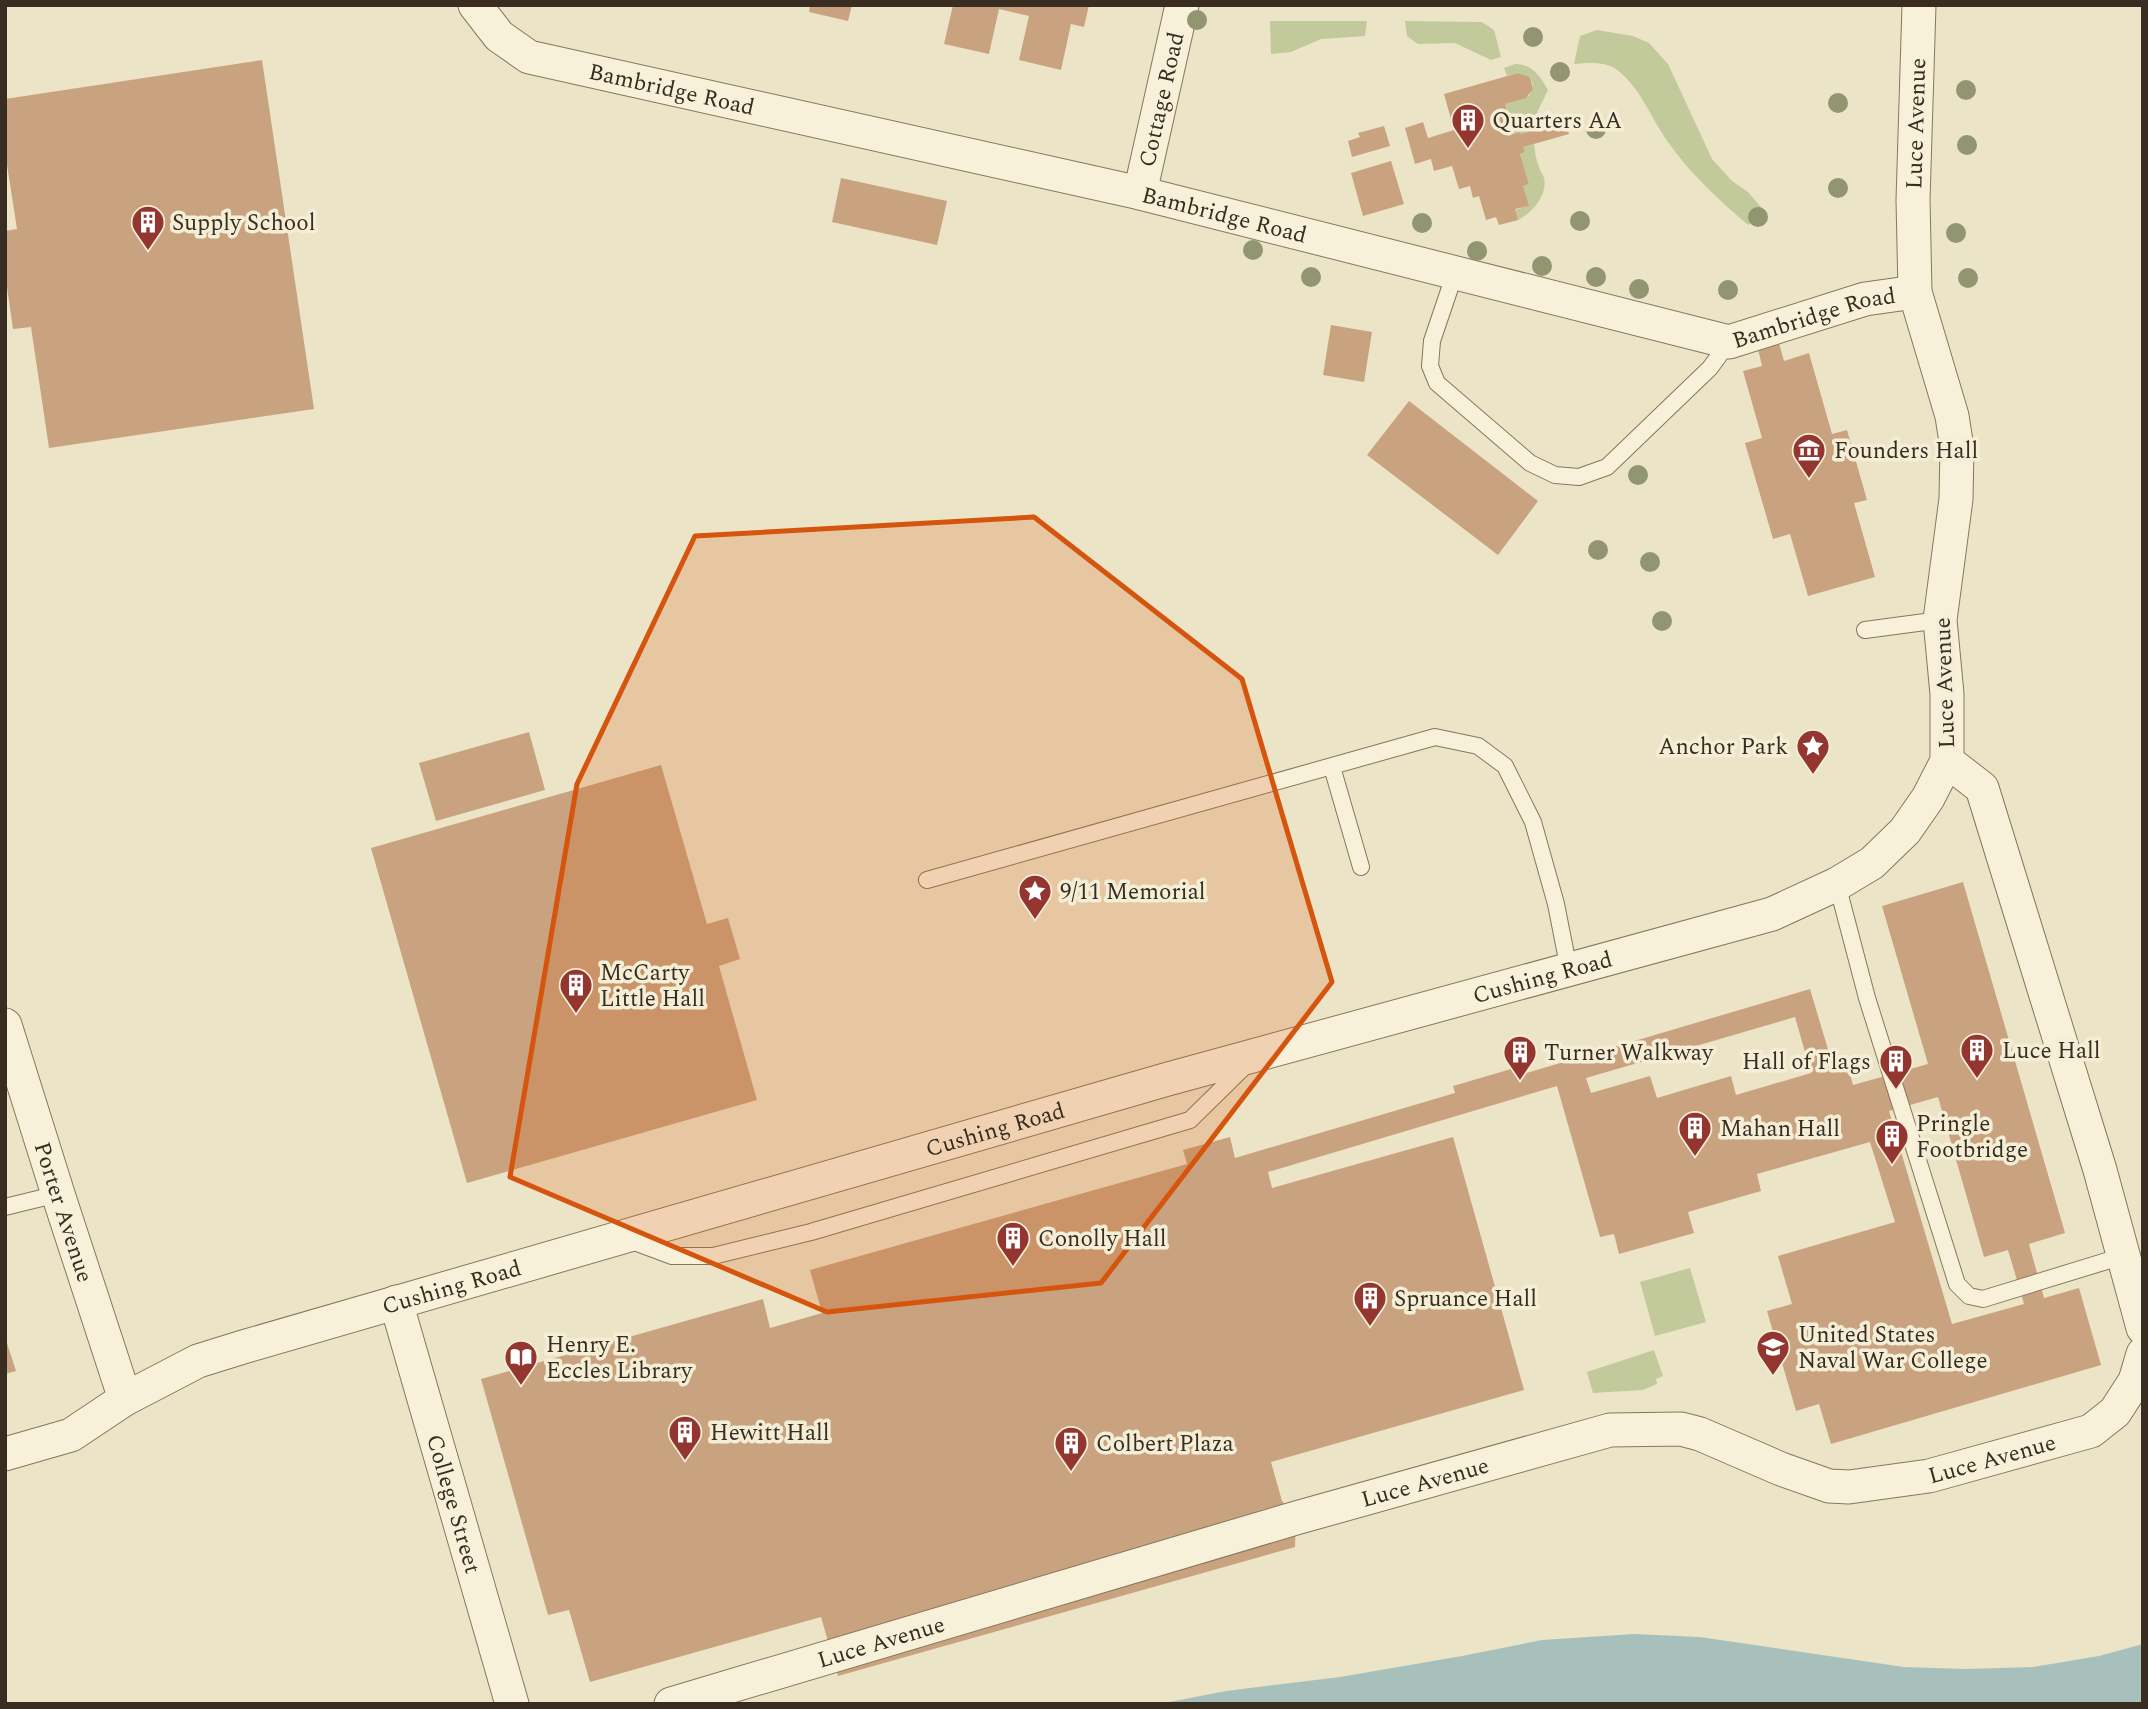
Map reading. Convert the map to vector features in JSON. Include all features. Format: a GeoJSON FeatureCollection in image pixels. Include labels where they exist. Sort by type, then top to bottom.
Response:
{"type":"FeatureCollection","features":[{"type":"Feature","properties":{"kind":"street","name":"Bambridge Road"},"geometry":{"type":"LineString","coordinates":[[475,5],[499,37],[529,57],[1140,193],[1729,342],[1865,299],[1915,292]]}},
{"type":"Feature","properties":{"kind":"street","name":"Cottage Road"},"geometry":{"type":"LineString","coordinates":[[1140,193],[1182,5]]}},
{"type":"Feature","properties":{"kind":"street","name":"Luce Avenue"},"geometry":{"type":"LineString","coordinates":[[1919,5],[1913,200],[1915,292],[1952,416],[1957,448],[1956,499],[1940,620],[1947,695],[1947,761],[1982,788],[2100,1170],[2143,1328]]}},
{"type":"Feature","properties":{"kind":"street","name":"Cushing Road"},"geometry":{"type":"LineString","coordinates":[[5,1454],[71,1435],[125,1399],[198,1361],[1257,1054],[1772,914],[1837,884],[1872,863],[1905,831],[1928,798],[1947,761]]}},
{"type":"Feature","properties":{"kind":"street","name":"Porter Avenue"},"geometry":{"type":"LineString","coordinates":[[5,1025],[125,1399]]}},
{"type":"Feature","properties":{"kind":"street","name":"College Street"},"geometry":{"type":"LineString","coordinates":[[396,1302],[512,1704]]}},
{"type":"Feature","properties":{"kind":"street","name":"Luce Avenue"},"geometry":{"type":"LineString","coordinates":[[671,1704],[1296,1518],[1610,1430],[1681,1429],[1700,1434],[1781,1469],[1829,1486],[1849,1487],[1929,1476],[2091,1431],[2115,1412],[2135,1381],[2143,1354]]}},
{"type":"Feature","properties":{"kind":"lane"},"geometry":{"type":"LineString","coordinates":[[1455,273],[1432,341],[1430,366],[1437,383],[1530,463],[1555,475],[1579,477],[1607,467],[1710,368],[1729,342]]}},
{"type":"Feature","properties":{"kind":"lane"},"geometry":{"type":"LineString","coordinates":[[1865,630],[1940,620]]}},
{"type":"Feature","properties":{"kind":"lane"},"geometry":{"type":"LineString","coordinates":[[927,880],[1435,737],[1478,746],[1505,766],[1532,822],[1556,904],[1569,970]]}},
{"type":"Feature","properties":{"kind":"lane"},"geometry":{"type":"LineString","coordinates":[[1332,766],[1361,867]]}},
{"type":"Feature","properties":{"kind":"lane"},"geometry":{"type":"LineString","coordinates":[[1837,884],[1867,998],[1957,1284],[1969,1296],[1983,1299],[2123,1256]]}},
{"type":"Feature","properties":{"kind":"lane"},"geometry":{"type":"LineString","coordinates":[[623,1238],[672,1256],[713,1256],[811,1232],[1189,1120],[1257,1054]]}},
{"type":"Feature","properties":{"kind":"lane"},"geometry":{"type":"LineString","coordinates":[[5,1207],[58,1194]]}},
{"type":"Feature","properties":{"kind":"highlighted area"},"geometry":{"type":"Polygon","coordinates":[[[1034,517],[1242,679],[1332,982],[1101,1283],[827,1312],[510,1177],[577,784],[695,536],[1034,517]]]}},
{"type":"Feature","properties":{"kind":"green space"},"geometry":{"type":"Polygon","coordinates":[[[1270,21],[1367,21],[1365,36],[1321,39],[1291,52],[1271,54],[1270,21]]]}},
{"type":"Feature","properties":{"kind":"green space"},"geometry":{"type":"Polygon","coordinates":[[[1405,21],[1482,22],[1494,30],[1501,57],[1491,60],[1455,43],[1418,44],[1407,36],[1405,21]]]}},
{"type":"Feature","properties":{"kind":"green space"},"geometry":{"type":"Polygon","coordinates":[[[1597,30],[1633,36],[1649,43],[1668,64],[1712,159],[1732,181],[1748,192],[1765,212],[1748,225],[1715,195],[1675,151],[1632,84],[1616,69],[1601,64],[1574,64],[1580,36],[1597,30]]]}},
{"type":"Feature","properties":{"kind":"green space"},"geometry":{"type":"Polygon","coordinates":[[[1515,64],[1531,69],[1548,90],[1530,132],[1521,134],[1514,134],[1505,104],[1529,96],[1533,85],[1530,77],[1518,73],[1507,76],[1504,68],[1515,64]]]}},
{"type":"Feature","properties":{"kind":"green space"},"geometry":{"type":"Polygon","coordinates":[[[1534,144],[1537,162],[1544,178],[1544,191],[1529,213],[1518,220],[1515,210],[1528,206],[1523,186],[1529,184],[1520,154],[1525,152],[1523,147],[1534,144]]]}},
{"type":"Feature","properties":{"kind":"green space"},"geometry":{"type":"Polygon","coordinates":[[[1690,1268],[1706,1322],[1655,1336],[1640,1282],[1690,1268]]]}},
{"type":"Feature","properties":{"kind":"green space"},"geometry":{"type":"Polygon","coordinates":[[[1654,1350],[1663,1376],[1656,1379],[1657,1384],[1643,1390],[1593,1393],[1587,1372],[1654,1350]]]}},
{"type":"Feature","properties":{"kind":"water"},"geometry":{"type":"Polygon","coordinates":[[[2143,1594],[2143,1704],[1040,1704],[1772,1606],[1857,1618],[2023,1628],[2143,1594]]]}},
{"type":"Feature","properties":{"kind":"pier"},"geometry":{"type":"Polygon","coordinates":[[[1675,1584],[1733,1589],[1773,1603],[1858,1615],[2023,1625],[2143,1590],[2143,1644],[2099,1656],[2033,1667],[1965,1669],[1904,1667],[1700,1637],[1634,1634],[1542,1640],[1340,1677],[1226,1691],[1159,1704],[1036,1704],[1039,1700],[1384,1638],[1547,1596],[1675,1584]]]}},
{"type":"Feature","properties":{"kind":"building"},"geometry":{"type":"Polygon","coordinates":[[[810,5],[852,5],[848,21],[809,12],[810,5]]]}},
{"type":"Feature","properties":{"kind":"building"},"geometry":{"type":"Polygon","coordinates":[[[953,5],[1089,5],[1084,27],[1071,24],[1061,70],[1019,60],[1029,16],[999,9],[989,54],[944,44],[953,5]]]}},
{"type":"Feature","properties":{"kind":"building","name":"Supply School"},"geometry":{"type":"Polygon","coordinates":[[[262,60],[314,409],[49,448],[31,327],[13,329],[5,273],[5,231],[17,229],[5,152],[5,99],[262,60]]]}},
{"type":"Feature","properties":{"kind":"building","name":"Quarters AA"},"geometry":{"type":"Polygon","coordinates":[[[1518,73],[1530,77],[1533,89],[1526,98],[1505,104],[1514,134],[1566,122],[1569,134],[1523,147],[1525,152],[1520,154],[1529,184],[1523,186],[1529,206],[1515,209],[1518,220],[1499,225],[1496,217],[1486,220],[1479,196],[1473,198],[1470,186],[1459,189],[1452,166],[1434,171],[1431,159],[1415,164],[1405,128],[1423,122],[1428,138],[1454,130],[1444,94],[1518,73]]]}},
{"type":"Feature","properties":{"kind":"building"},"geometry":{"type":"Polygon","coordinates":[[[1384,126],[1390,146],[1352,157],[1348,141],[1360,137],[1358,133],[1384,126]]]}},
{"type":"Feature","properties":{"kind":"building"},"geometry":{"type":"Polygon","coordinates":[[[1391,161],[1404,204],[1363,216],[1351,173],[1391,161]]]}},
{"type":"Feature","properties":{"kind":"building"},"geometry":{"type":"Polygon","coordinates":[[[841,178],[947,201],[937,245],[832,222],[841,178]]]}},
{"type":"Feature","properties":{"kind":"building"},"geometry":{"type":"Polygon","coordinates":[[[1331,325],[1372,332],[1364,382],[1323,375],[1331,325]]]}},
{"type":"Feature","properties":{"kind":"building","name":"Founders Hall"},"geometry":{"type":"Polygon","coordinates":[[[1779,343],[1784,361],[1809,353],[1832,434],[1847,430],[1867,500],[1854,503],[1875,577],[1808,596],[1790,534],[1773,539],[1745,443],[1762,438],[1743,371],[1762,366],[1758,349],[1779,343]]]}},
{"type":"Feature","properties":{"kind":"building"},"geometry":{"type":"Polygon","coordinates":[[[1409,401],[1538,501],[1498,555],[1367,455],[1409,401]]]}},
{"type":"Feature","properties":{"kind":"building"},"geometry":{"type":"Polygon","coordinates":[[[529,732],[545,790],[436,821],[419,763],[529,732]]]}},
{"type":"Feature","properties":{"kind":"building","name":"McCarty Little Hall"},"geometry":{"type":"Polygon","coordinates":[[[661,765],[707,924],[728,918],[740,959],[719,966],[757,1100],[467,1183],[371,848],[661,765]]]}},
{"type":"Feature","properties":{"kind":"building"},"geometry":{"type":"Polygon","coordinates":[[[1963,882],[2065,1233],[2029,1244],[2044,1298],[2079,1288],[2101,1365],[1831,1444],[1819,1404],[1796,1411],[1767,1311],[1792,1304],[1778,1256],[1895,1222],[1870,1142],[1757,1174],[1761,1191],[1688,1212],[1694,1233],[1619,1254],[1614,1234],[1600,1237],[1557,1086],[1268,1172],[1272,1188],[1453,1137],[1524,1390],[1271,1462],[1282,1501],[1296,1518],[1295,1547],[838,1676],[821,1617],[590,1682],[569,1610],[548,1615],[481,1379],[763,1299],[770,1328],[822,1313],[810,1270],[1187,1164],[1183,1150],[1230,1137],[1235,1158],[1455,1093],[1453,1086],[1518,1067],[1520,1075],[1810,989],[1833,1066],[1847,1062],[1853,1085],[1928,1064],[1882,906],[1963,882]],[[1795,1017],[1586,1078],[1591,1093],[1650,1076],[1657,1098],[1731,1076],[1736,1095],[1811,1073],[1795,1017]],[[1938,1097],[1889,1111],[1952,1324],[2024,1304],[2008,1250],[1984,1257],[1938,1097]]]}},
{"type":"Feature","properties":{"kind":"building"},"geometry":{"type":"Polygon","coordinates":[[[5,1337],[16,1371],[5,1374],[5,1337]]]}},
{"type":"Feature","properties":{"kind":"place","name":"Quarters AA"},"geometry":{"type":"Point","coordinates":[1468,150]}},
{"type":"Feature","properties":{"kind":"place","name":"Supply School"},"geometry":{"type":"Point","coordinates":[148,252]}},
{"type":"Feature","properties":{"kind":"place","name":"Founders Hall"},"geometry":{"type":"Point","coordinates":[1809,480]}},
{"type":"Feature","properties":{"kind":"place","name":"Anchor Park"},"geometry":{"type":"Point","coordinates":[1813,776]}},
{"type":"Feature","properties":{"kind":"place","name":"9/11 Memorial"},"geometry":{"type":"Point","coordinates":[1035,921]}},
{"type":"Feature","properties":{"kind":"place","name":"McCarty Little Hall"},"geometry":{"type":"Point","coordinates":[576,1015]}},
{"type":"Feature","properties":{"kind":"place","name":"Luce Hall"},"geometry":{"type":"Point","coordinates":[1977,1080]}},
{"type":"Feature","properties":{"kind":"place","name":"Turner Walkway"},"geometry":{"type":"Point","coordinates":[1520,1082]}},
{"type":"Feature","properties":{"kind":"place","name":"Hall of Flags"},"geometry":{"type":"Point","coordinates":[1896,1091]}},
{"type":"Feature","properties":{"kind":"place","name":"Mahan Hall"},"geometry":{"type":"Point","coordinates":[1695,1158]}},
{"type":"Feature","properties":{"kind":"place","name":"Pringle Footbridge"},"geometry":{"type":"Point","coordinates":[1892,1166]}},
{"type":"Feature","properties":{"kind":"place","name":"Conolly Hall"},"geometry":{"type":"Point","coordinates":[1013,1268]}},
{"type":"Feature","properties":{"kind":"place","name":"Spruance Hall"},"geometry":{"type":"Point","coordinates":[1370,1328]}},
{"type":"Feature","properties":{"kind":"place","name":"United States Naval War College"},"geometry":{"type":"Point","coordinates":[1773,1377]}},
{"type":"Feature","properties":{"kind":"place","name":"Henry E. Eccles Library"},"geometry":{"type":"Point","coordinates":[521,1387]}},
{"type":"Feature","properties":{"kind":"place","name":"Hewitt Hall"},"geometry":{"type":"Point","coordinates":[685,1462]}},
{"type":"Feature","properties":{"kind":"place","name":"Colbert Plaza"},"geometry":{"type":"Point","coordinates":[1071,1473]}}]}
